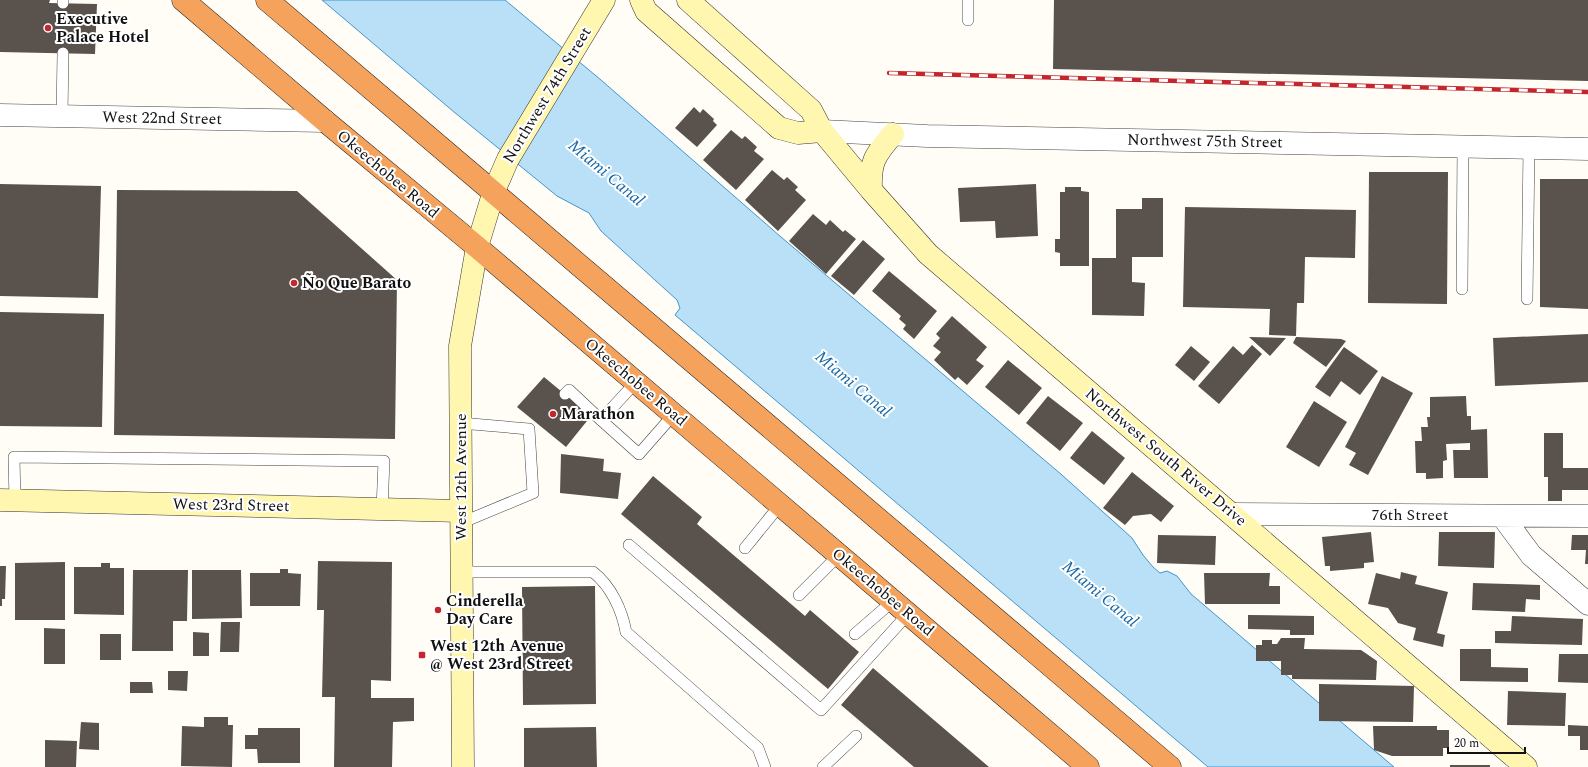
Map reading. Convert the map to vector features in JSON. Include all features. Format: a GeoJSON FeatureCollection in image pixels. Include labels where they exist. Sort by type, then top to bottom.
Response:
{"type":"FeatureCollection","features":[{"type":"Feature","properties":{"kind":"highway","name":"Okeechobee Road"},"geometry":{"type":"LineString","coordinates":[[183,0],[325,121],[477,247],[1088,767]]}},
{"type":"Feature","properties":{"kind":"highway"},"geometry":{"type":"LineString","coordinates":[[267,0],[1170,767]]}},
{"type":"Feature","properties":{"kind":"street"},"geometry":{"type":"LineString","coordinates":[[641,0],[646,11],[779,128],[798,133],[822,131]]}},
{"type":"Feature","properties":{"kind":"street","name":"Northwest South River Drive"},"geometry":{"type":"LineString","coordinates":[[688,0],[811,110],[822,131],[871,190],[928,254],[1526,767]]}},
{"type":"Feature","properties":{"kind":"street","name":"Northwest 74th Street"},"geometry":{"type":"LineString","coordinates":[[494,192],[508,159],[600,6]]}},
{"type":"Feature","properties":{"kind":"street","name":"West 22nd Street"},"geometry":{"type":"LineString","coordinates":[[0,115],[325,121]]}},
{"type":"Feature","properties":{"kind":"street","name":"Northwest 75th Street"},"geometry":{"type":"LineString","coordinates":[[822,131],[893,134],[1463,145],[1588,149]]}},
{"type":"Feature","properties":{"kind":"street"},"geometry":{"type":"LineString","coordinates":[[871,190],[872,166],[878,152],[893,134]]}},
{"type":"Feature","properties":{"kind":"street","name":"West 12th Avenue"},"geometry":{"type":"LineString","coordinates":[[463,767],[460,346],[477,247],[494,192]]}},
{"type":"Feature","properties":{"kind":"street","name":"West 23rd Street"},"geometry":{"type":"LineString","coordinates":[[8,500],[382,509],[461,517]]}},
{"type":"Feature","properties":{"kind":"street","name":"76th Street"},"geometry":{"type":"LineString","coordinates":[[1232,514],[1588,516]]}},
{"type":"Feature","properties":{"kind":"street"},"geometry":{"type":"LineString","coordinates":[[1502,516],[1531,555],[1588,604]]}},
{"type":"Feature","properties":{"kind":"lane"},"geometry":{"type":"LineString","coordinates":[[968,0],[968,20]]}},
{"type":"Feature","properties":{"kind":"lane"},"geometry":{"type":"LineString","coordinates":[[62,116],[63,53]]}},
{"type":"Feature","properties":{"kind":"lane"},"geometry":{"type":"LineString","coordinates":[[1462,289],[1463,145]]}},
{"type":"Feature","properties":{"kind":"lane"},"geometry":{"type":"LineString","coordinates":[[1527,299],[1529,147]]}},
{"type":"Feature","properties":{"kind":"lane"},"geometry":{"type":"LineString","coordinates":[[602,420],[636,382]]}},
{"type":"Feature","properties":{"kind":"lane"},"geometry":{"type":"LineString","coordinates":[[565,394],[569,390],[639,454],[674,414]]}},
{"type":"Feature","properties":{"kind":"lane"},"geometry":{"type":"LineString","coordinates":[[460,423],[533,426],[533,493],[461,517]]}},
{"type":"Feature","properties":{"kind":"lane"},"geometry":{"type":"LineString","coordinates":[[8,500],[14,457],[384,461],[382,509]]}},
{"type":"Feature","properties":{"kind":"lane"},"geometry":{"type":"LineString","coordinates":[[745,548],[780,505]]}},
{"type":"Feature","properties":{"kind":"lane"},"geometry":{"type":"LineString","coordinates":[[629,545],[821,710],[900,607]]}},
{"type":"Feature","properties":{"kind":"lane"},"geometry":{"type":"LineString","coordinates":[[799,595],[839,555]]}},
{"type":"Feature","properties":{"kind":"lane"},"geometry":{"type":"LineString","coordinates":[[462,572],[593,572],[603,579],[623,616],[626,632],[758,748],[766,767]]}},
{"type":"Feature","properties":{"kind":"lane"},"geometry":{"type":"LineString","coordinates":[[855,634],[900,607]]}},
{"type":"Feature","properties":{"kind":"lane"},"geometry":{"type":"LineString","coordinates":[[823,767],[856,736]]}},
{"type":"Feature","properties":{"kind":"water","name":"Miami Canal"},"geometry":{"type":"Polygon","coordinates":[[[322,0],[505,0],[601,80],[781,237],[1062,475],[1132,538],[1153,567],[1160,573],[1167,571],[1177,576],[1191,594],[1394,767],[1208,767],[675,315],[680,308],[677,300],[601,231],[589,213],[557,196],[454,112],[322,0]]]}},
{"type":"Feature","properties":{"kind":"building","name":"Executive Palace Hotel"},"geometry":{"type":"Polygon","coordinates":[[[0,0],[50,0],[49,3],[97,4],[95,54],[0,52],[0,0]]]}},
{"type":"Feature","properties":{"kind":"building"},"geometry":{"type":"Polygon","coordinates":[[[1054,0],[1588,0],[1588,81],[1053,69],[1054,0]]]}},
{"type":"Feature","properties":{"kind":"building"},"geometry":{"type":"Polygon","coordinates":[[[694,107],[700,113],[703,109],[714,119],[713,121],[717,125],[697,147],[675,128],[694,107]]]}},
{"type":"Feature","properties":{"kind":"building"},"geometry":{"type":"Polygon","coordinates":[[[731,130],[742,139],[745,136],[757,147],[754,151],[764,159],[736,190],[703,160],[731,130]]]}},
{"type":"Feature","properties":{"kind":"building"},"geometry":{"type":"Polygon","coordinates":[[[772,170],[784,180],[787,177],[798,187],[795,190],[806,200],[778,231],[745,200],[772,170]]]}},
{"type":"Feature","properties":{"kind":"building"},"geometry":{"type":"Polygon","coordinates":[[[1369,172],[1448,172],[1447,304],[1368,303],[1369,172]]]}},
{"type":"Feature","properties":{"kind":"building"},"geometry":{"type":"Polygon","coordinates":[[[1540,179],[1588,179],[1588,309],[1540,307],[1540,179]]]}},
{"type":"Feature","properties":{"kind":"building"},"geometry":{"type":"Polygon","coordinates":[[[0,184],[101,186],[98,298],[0,296],[0,184]]]}},
{"type":"Feature","properties":{"kind":"building"},"geometry":{"type":"Polygon","coordinates":[[[1036,184],[1038,236],[996,238],[995,221],[960,222],[958,188],[1036,184]]]}},
{"type":"Feature","properties":{"kind":"building"},"geometry":{"type":"Polygon","coordinates":[[[1065,187],[1081,187],[1081,191],[1089,192],[1089,266],[1060,266],[1060,253],[1055,252],[1055,239],[1060,239],[1060,192],[1065,192],[1065,187]]]}},
{"type":"Feature","properties":{"kind":"building"},"geometry":{"type":"Polygon","coordinates":[[[117,190],[297,191],[397,280],[395,439],[114,435],[117,190]]]}},
{"type":"Feature","properties":{"kind":"building"},"geometry":{"type":"Polygon","coordinates":[[[1142,198],[1163,198],[1163,257],[1132,257],[1132,282],[1145,283],[1144,316],[1092,315],[1092,258],[1116,258],[1116,209],[1142,209],[1142,198]]]}},
{"type":"Feature","properties":{"kind":"building"},"geometry":{"type":"Polygon","coordinates":[[[1185,207],[1356,210],[1355,258],[1305,257],[1304,303],[1297,303],[1296,336],[1269,335],[1270,309],[1183,307],[1185,207]]]}},
{"type":"Feature","properties":{"kind":"building"},"geometry":{"type":"Polygon","coordinates":[[[813,214],[826,225],[830,220],[843,232],[845,230],[856,239],[826,274],[789,241],[813,214]]]}},
{"type":"Feature","properties":{"kind":"building"},"geometry":{"type":"Polygon","coordinates":[[[863,240],[885,259],[854,295],[831,276],[863,240]]]}},
{"type":"Feature","properties":{"kind":"building"},"geometry":{"type":"Polygon","coordinates":[[[889,271],[937,311],[914,339],[903,329],[906,325],[899,319],[901,316],[872,291],[889,271]]]}},
{"type":"Feature","properties":{"kind":"building"},"geometry":{"type":"Polygon","coordinates":[[[0,312],[104,314],[102,427],[0,426],[0,312]]]}},
{"type":"Feature","properties":{"kind":"building"},"geometry":{"type":"Polygon","coordinates":[[[952,316],[987,347],[976,360],[984,366],[967,385],[958,377],[955,380],[934,360],[941,352],[933,346],[940,338],[936,334],[952,316]]]}},
{"type":"Feature","properties":{"kind":"building"},"geometry":{"type":"Polygon","coordinates":[[[1588,334],[1588,382],[1495,386],[1493,338],[1588,334]]]}},
{"type":"Feature","properties":{"kind":"building"},"geometry":{"type":"Polygon","coordinates":[[[1249,337],[1286,338],[1270,356],[1249,337]]]}},
{"type":"Feature","properties":{"kind":"building"},"geometry":{"type":"Polygon","coordinates":[[[1296,337],[1341,339],[1346,341],[1326,367],[1293,343],[1296,337]]]}},
{"type":"Feature","properties":{"kind":"building"},"geometry":{"type":"Polygon","coordinates":[[[1252,345],[1262,354],[1219,404],[1198,386],[1233,346],[1243,355],[1252,345]]]}},
{"type":"Feature","properties":{"kind":"building"},"geometry":{"type":"Polygon","coordinates":[[[1191,346],[1210,362],[1194,381],[1175,365],[1191,346]]]}},
{"type":"Feature","properties":{"kind":"building"},"geometry":{"type":"Polygon","coordinates":[[[1344,347],[1378,371],[1360,395],[1341,381],[1330,397],[1315,387],[1344,347]]]}},
{"type":"Feature","properties":{"kind":"building"},"geometry":{"type":"Polygon","coordinates":[[[1008,360],[1042,388],[1019,415],[985,387],[1008,360]]]}},
{"type":"Feature","properties":{"kind":"building"},"geometry":{"type":"Polygon","coordinates":[[[1382,376],[1413,393],[1368,475],[1349,465],[1356,453],[1345,447],[1382,376]]]}},
{"type":"Feature","properties":{"kind":"building"},"geometry":{"type":"Polygon","coordinates":[[[544,377],[591,416],[566,447],[517,407],[544,377]]]}},
{"type":"Feature","properties":{"kind":"building"},"geometry":{"type":"Polygon","coordinates":[[[1048,396],[1083,423],[1060,451],[1026,423],[1048,396]]]}},
{"type":"Feature","properties":{"kind":"building"},"geometry":{"type":"Polygon","coordinates":[[[1466,396],[1467,416],[1471,416],[1471,430],[1487,429],[1488,478],[1454,478],[1453,450],[1470,450],[1470,443],[1446,444],[1447,460],[1443,461],[1443,478],[1426,479],[1426,473],[1416,473],[1415,441],[1422,441],[1421,427],[1428,427],[1427,417],[1430,417],[1430,397],[1466,396]]]}},
{"type":"Feature","properties":{"kind":"building"},"geometry":{"type":"Polygon","coordinates":[[[1314,401],[1347,422],[1319,467],[1286,447],[1314,401]]]}},
{"type":"Feature","properties":{"kind":"building"},"geometry":{"type":"Polygon","coordinates":[[[1092,431],[1125,458],[1104,485],[1070,458],[1092,431]]]}},
{"type":"Feature","properties":{"kind":"building"},"geometry":{"type":"Polygon","coordinates":[[[1544,433],[1563,433],[1563,468],[1588,468],[1588,490],[1562,490],[1562,501],[1548,501],[1548,477],[1544,477],[1544,433]]]}},
{"type":"Feature","properties":{"kind":"building"},"geometry":{"type":"Polygon","coordinates":[[[561,454],[604,459],[603,471],[621,473],[618,499],[560,493],[561,454]]]}},
{"type":"Feature","properties":{"kind":"building"},"geometry":{"type":"Polygon","coordinates":[[[1132,472],[1174,506],[1161,522],[1151,514],[1133,516],[1125,525],[1103,508],[1132,472]]]}},
{"type":"Feature","properties":{"kind":"building"},"geometry":{"type":"Polygon","coordinates":[[[653,476],[702,517],[697,524],[805,616],[810,610],[859,652],[828,689],[621,514],[653,476]]]}},
{"type":"Feature","properties":{"kind":"building"},"geometry":{"type":"Polygon","coordinates":[[[1371,532],[1374,562],[1364,563],[1364,568],[1330,571],[1330,566],[1325,566],[1322,537],[1371,532]]]}},
{"type":"Feature","properties":{"kind":"building"},"geometry":{"type":"Polygon","coordinates":[[[1439,532],[1495,532],[1494,568],[1438,566],[1439,532]]]}},
{"type":"Feature","properties":{"kind":"building"},"geometry":{"type":"Polygon","coordinates":[[[1158,535],[1216,536],[1215,565],[1157,563],[1158,535]]]}},
{"type":"Feature","properties":{"kind":"building"},"geometry":{"type":"Polygon","coordinates":[[[1572,535],[1588,535],[1588,564],[1585,564],[1586,550],[1571,550],[1572,535]]]}},
{"type":"Feature","properties":{"kind":"building"},"geometry":{"type":"Polygon","coordinates":[[[318,561],[392,562],[391,681],[371,680],[371,698],[414,698],[414,721],[393,722],[392,767],[334,767],[335,697],[322,697],[324,610],[317,610],[318,561]]]}},
{"type":"Feature","properties":{"kind":"building"},"geometry":{"type":"Polygon","coordinates":[[[65,562],[65,620],[15,620],[15,563],[65,562]]]}},
{"type":"Feature","properties":{"kind":"building"},"geometry":{"type":"Polygon","coordinates":[[[101,563],[110,563],[110,568],[124,568],[124,615],[74,614],[74,567],[101,567],[101,563]]]}},
{"type":"Feature","properties":{"kind":"building"},"geometry":{"type":"Polygon","coordinates":[[[0,566],[6,566],[5,599],[2,599],[2,606],[0,606],[0,566]]]}},
{"type":"Feature","properties":{"kind":"building"},"geometry":{"type":"Polygon","coordinates":[[[280,569],[288,569],[288,573],[301,574],[300,606],[250,606],[250,573],[280,573],[280,569]]]}},
{"type":"Feature","properties":{"kind":"building"},"geometry":{"type":"Polygon","coordinates":[[[133,570],[188,570],[187,621],[173,621],[173,651],[132,651],[133,570]]]}},
{"type":"Feature","properties":{"kind":"building"},"geometry":{"type":"Polygon","coordinates":[[[192,570],[241,570],[242,618],[192,619],[192,570]]]}},
{"type":"Feature","properties":{"kind":"building"},"geometry":{"type":"Polygon","coordinates":[[[1401,572],[1417,576],[1415,584],[1448,592],[1437,633],[1445,635],[1443,647],[1413,640],[1416,628],[1398,623],[1388,608],[1368,604],[1376,573],[1400,579],[1401,572]]]}},
{"type":"Feature","properties":{"kind":"building"},"geometry":{"type":"Polygon","coordinates":[[[1204,573],[1270,573],[1269,586],[1280,586],[1280,604],[1205,604],[1204,573]]]}},
{"type":"Feature","properties":{"kind":"building"},"geometry":{"type":"Polygon","coordinates":[[[1473,583],[1540,585],[1540,600],[1526,599],[1525,612],[1472,610],[1473,583]]]}},
{"type":"Feature","properties":{"kind":"building"},"geometry":{"type":"Polygon","coordinates":[[[595,586],[596,704],[523,705],[522,587],[595,586]]]}},
{"type":"Feature","properties":{"kind":"building"},"geometry":{"type":"Polygon","coordinates":[[[1248,615],[1314,616],[1314,635],[1290,635],[1290,630],[1248,629],[1248,615]]]}},
{"type":"Feature","properties":{"kind":"building"},"geometry":{"type":"Polygon","coordinates":[[[1512,616],[1583,619],[1582,645],[1495,643],[1495,631],[1511,631],[1512,616]]]}},
{"type":"Feature","properties":{"kind":"building"},"geometry":{"type":"Polygon","coordinates":[[[221,622],[240,622],[239,652],[220,652],[221,622]]]}},
{"type":"Feature","properties":{"kind":"building"},"geometry":{"type":"Polygon","coordinates":[[[44,628],[65,629],[65,664],[44,664],[44,628]]]}},
{"type":"Feature","properties":{"kind":"building"},"geometry":{"type":"Polygon","coordinates":[[[193,632],[209,633],[209,656],[193,656],[193,632]]]}},
{"type":"Feature","properties":{"kind":"building"},"geometry":{"type":"Polygon","coordinates":[[[100,634],[121,634],[121,660],[100,660],[100,634]]]}},
{"type":"Feature","properties":{"kind":"building"},"geometry":{"type":"Polygon","coordinates":[[[1281,638],[1305,638],[1304,649],[1361,650],[1377,661],[1376,680],[1292,679],[1292,675],[1281,675],[1281,661],[1256,661],[1256,645],[1262,645],[1262,640],[1272,640],[1272,644],[1277,644],[1281,638]]]}},
{"type":"Feature","properties":{"kind":"building"},"geometry":{"type":"Polygon","coordinates":[[[1460,649],[1491,649],[1491,667],[1528,668],[1528,682],[1460,681],[1460,649]]]}},
{"type":"Feature","properties":{"kind":"building"},"geometry":{"type":"Polygon","coordinates":[[[1559,654],[1588,654],[1588,683],[1558,682],[1559,654]]]}},
{"type":"Feature","properties":{"kind":"building"},"geometry":{"type":"Polygon","coordinates":[[[873,668],[989,767],[914,767],[841,705],[873,668]]]}},
{"type":"Feature","properties":{"kind":"building"},"geometry":{"type":"Polygon","coordinates":[[[168,671],[188,671],[187,691],[168,690],[168,671]]]}},
{"type":"Feature","properties":{"kind":"building"},"geometry":{"type":"Polygon","coordinates":[[[130,682],[152,682],[153,693],[130,693],[130,682]]]}},
{"type":"Feature","properties":{"kind":"building"},"geometry":{"type":"Polygon","coordinates":[[[1319,684],[1414,686],[1413,722],[1319,721],[1319,684]]]}},
{"type":"Feature","properties":{"kind":"building"},"geometry":{"type":"Polygon","coordinates":[[[1508,691],[1566,693],[1565,726],[1507,725],[1508,691]]]}},
{"type":"Feature","properties":{"kind":"building"},"geometry":{"type":"Polygon","coordinates":[[[204,717],[228,717],[228,725],[233,725],[232,767],[181,766],[182,726],[204,727],[204,717]]]}},
{"type":"Feature","properties":{"kind":"building"},"geometry":{"type":"Polygon","coordinates":[[[81,722],[99,723],[99,750],[79,749],[81,722]]]}},
{"type":"Feature","properties":{"kind":"building"},"geometry":{"type":"Polygon","coordinates":[[[1568,725],[1588,726],[1588,750],[1580,750],[1580,736],[1568,736],[1568,725]]]}},
{"type":"Feature","properties":{"kind":"building"},"geometry":{"type":"Polygon","coordinates":[[[1373,726],[1437,726],[1437,730],[1449,730],[1449,748],[1443,748],[1443,756],[1392,756],[1374,750],[1373,726]]]}},
{"type":"Feature","properties":{"kind":"building"},"geometry":{"type":"Polygon","coordinates":[[[596,727],[597,767],[524,767],[524,728],[596,727]]]}},
{"type":"Feature","properties":{"kind":"building"},"geometry":{"type":"Polygon","coordinates":[[[258,728],[300,728],[300,763],[258,763],[257,749],[245,749],[245,735],[258,735],[258,728]]]}},
{"type":"Feature","properties":{"kind":"building"},"geometry":{"type":"Polygon","coordinates":[[[45,740],[77,741],[76,767],[45,767],[45,740]]]}},
{"type":"Feature","properties":{"kind":"building"},"geometry":{"type":"Polygon","coordinates":[[[1450,765],[1490,765],[1490,767],[1450,767],[1450,765]]]}},
{"type":"Feature","properties":{"kind":"railway"},"geometry":{"type":"LineString","coordinates":[[889,73],[1588,92]]}},
{"type":"Feature","properties":{"kind":"place","name":"Executive Palace Hotel"},"geometry":{"type":"Point","coordinates":[48,28]}},
{"type":"Feature","properties":{"kind":"place","name":"Ño Que Barato"},"geometry":{"type":"Point","coordinates":[294,283]}},
{"type":"Feature","properties":{"kind":"place","name":"Marathon"},"geometry":{"type":"Point","coordinates":[553,414]}},
{"type":"Feature","properties":{"kind":"place","name":"Cinderella Day Care"},"geometry":{"type":"Point","coordinates":[438,610]}},
{"type":"Feature","properties":{"kind":"place","name":"West 12th Avenue @ West 23rd Street"},"geometry":{"type":"Point","coordinates":[422,655]}}]}
